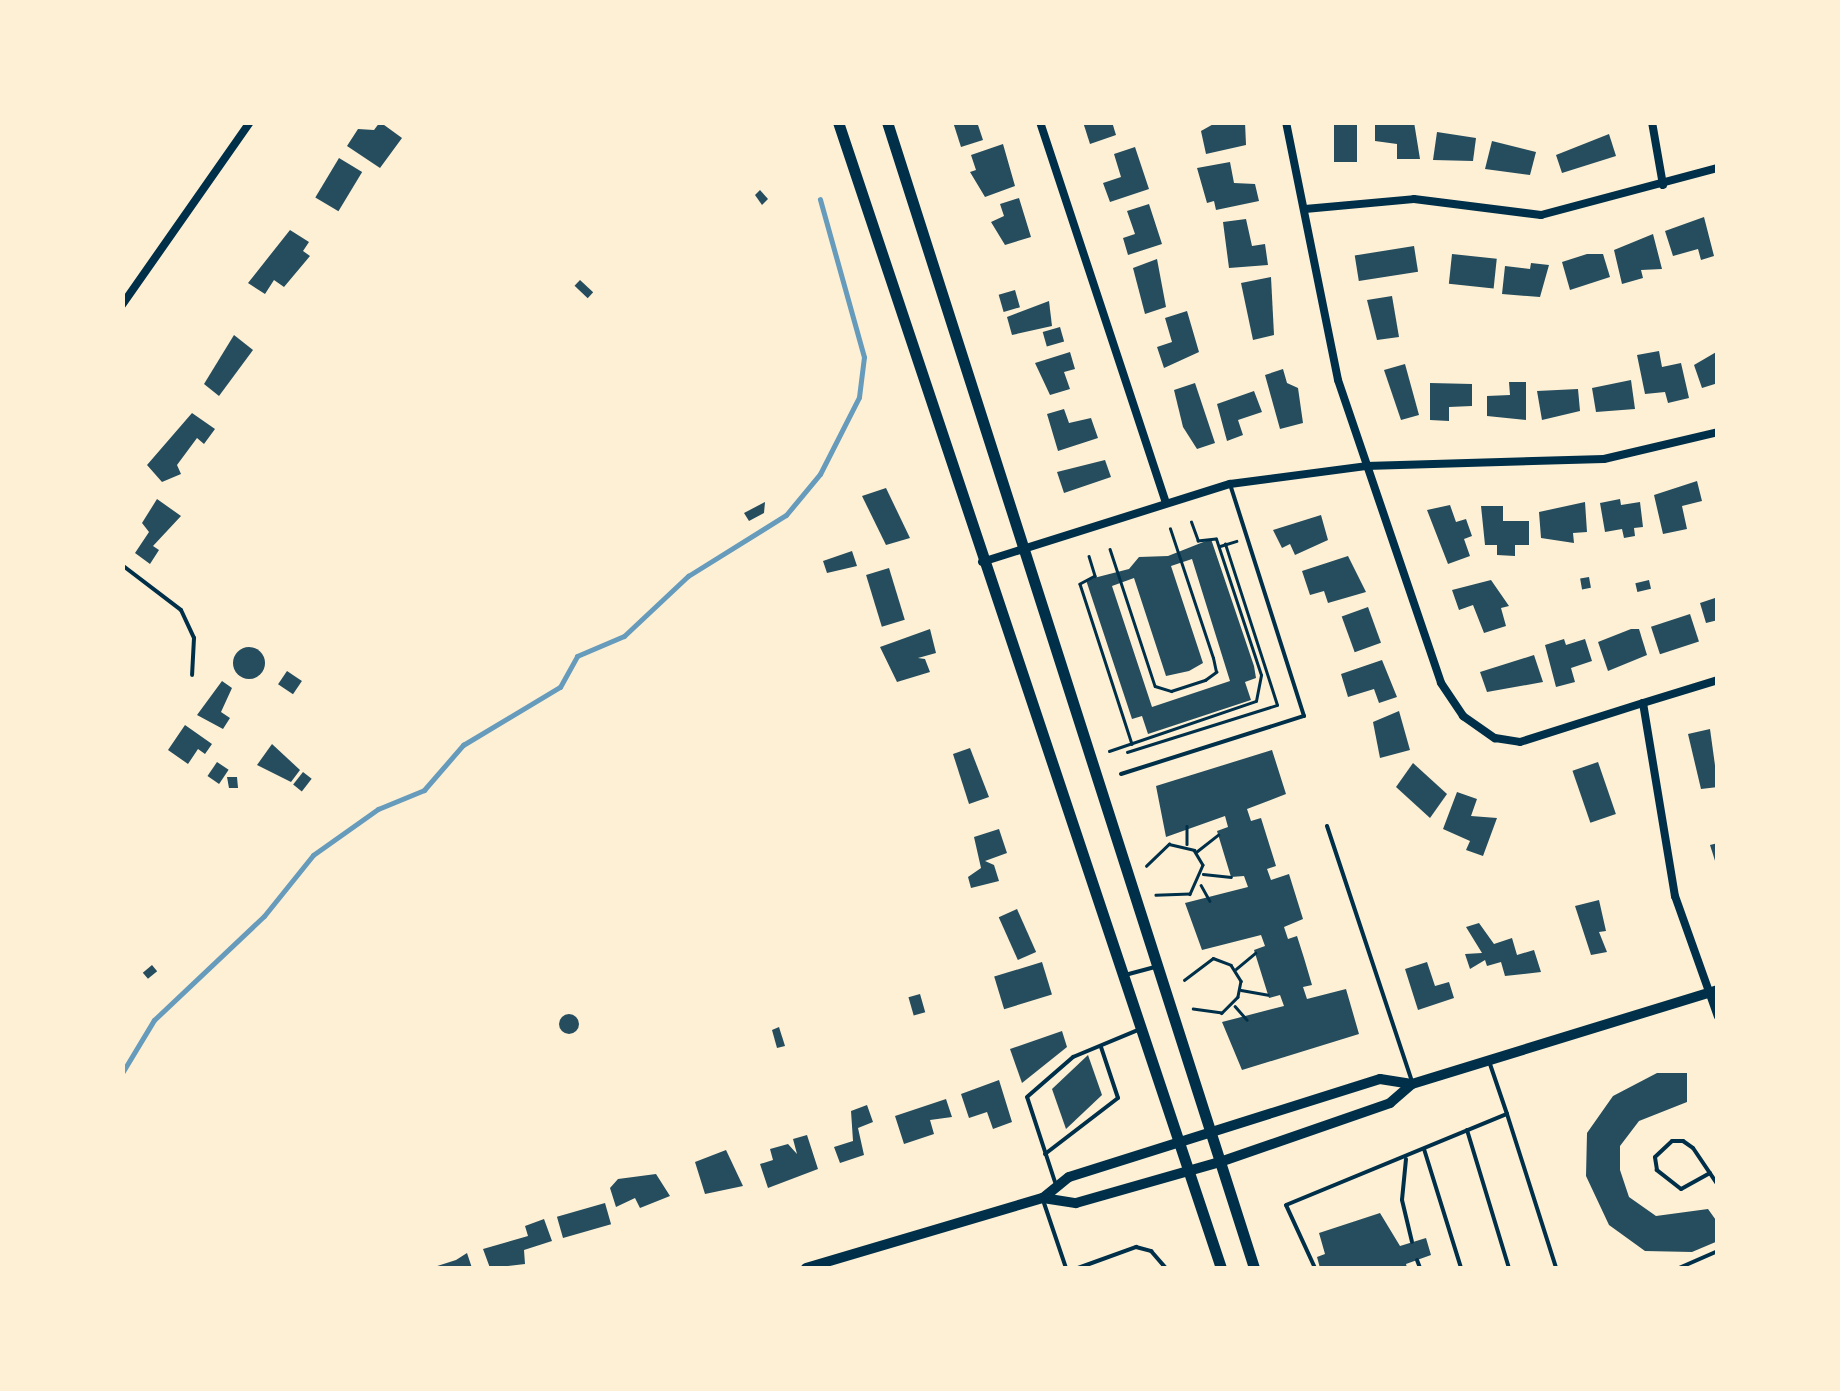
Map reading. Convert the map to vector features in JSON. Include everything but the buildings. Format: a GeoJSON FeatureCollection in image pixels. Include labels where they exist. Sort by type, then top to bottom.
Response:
{"type":"FeatureCollection","features":[{"type":"Feature","properties":{"kind":"main road"},"geometry":{"type":"LineString","coordinates":[[838,122],[1138,1030],[1221,1268]]}},
{"type":"Feature","properties":{"kind":"main road"},"geometry":{"type":"LineString","coordinates":[[887,122],[1254,1268]]}},
{"type":"Feature","properties":{"kind":"street"},"geometry":{"type":"LineString","coordinates":[[122,306],[250,122]]}},
{"type":"Feature","properties":{"kind":"street"},"geometry":{"type":"LineString","coordinates":[[1040,122],[1166,502]]}},
{"type":"Feature","properties":{"kind":"street"},"geometry":{"type":"LineString","coordinates":[[1286,122],[1334,361],[1366,466],[1442,683],[1463,716],[1495,738],[1520,742],[1718,680]]}},
{"type":"Feature","properties":{"kind":"street"},"geometry":{"type":"LineString","coordinates":[[1652,122],[1663,185]]}},
{"type":"Feature","properties":{"kind":"street"},"geometry":{"type":"LineString","coordinates":[[1305,209],[1414,200],[1541,215],[1718,168]]}},
{"type":"Feature","properties":{"kind":"street"},"geometry":{"type":"LineString","coordinates":[[982,562],[1230,484],[1366,466],[1604,459],[1718,432]]}},
{"type":"Feature","properties":{"kind":"street"},"geometry":{"type":"LineString","coordinates":[[1642,703],[1675,896],[1718,1017]]}},
{"type":"Feature","properties":{"kind":"street"},"geometry":{"type":"LineString","coordinates":[[1043,1198],[1076,1203],[1220,1162],[1390,1103],[1412,1084],[1712,992]]}},
{"type":"Feature","properties":{"kind":"street"},"geometry":{"type":"LineString","coordinates":[[808,1268],[1043,1198],[1057,1186],[1176,1142],[1380,1079],[1412,1084]]}},
{"type":"Feature","properties":{"kind":"lane"},"geometry":{"type":"LineString","coordinates":[[1121,774],[1304,716],[1230,484]]}},
{"type":"Feature","properties":{"kind":"lane"},"geometry":{"type":"LineString","coordinates":[[122,564],[181,610],[194,638],[192,675]]}},
{"type":"Feature","properties":{"kind":"lane"},"geometry":{"type":"LineString","coordinates":[[1327,826],[1412,1084]]}},
{"type":"Feature","properties":{"kind":"lane"},"geometry":{"type":"LineString","coordinates":[[1121,977],[1160,966]]}},
{"type":"Feature","properties":{"kind":"lane"},"geometry":{"type":"LineString","coordinates":[[1057,1186],[1028,1098],[1073,1056],[1138,1030]]}},
{"type":"Feature","properties":{"kind":"lane"},"geometry":{"type":"LineString","coordinates":[[1045,1154],[1118,1098],[1100,1045]]}},
{"type":"Feature","properties":{"kind":"lane"},"geometry":{"type":"LineString","coordinates":[[1489,1060],[1556,1268]]}},
{"type":"Feature","properties":{"kind":"lane"},"geometry":{"type":"LineString","coordinates":[[1315,1268],[1286,1205],[1507,1114]]}},
{"type":"Feature","properties":{"kind":"lane"},"geometry":{"type":"LineString","coordinates":[[1467,1130],[1509,1268]]}},
{"type":"Feature","properties":{"kind":"lane"},"geometry":{"type":"LineString","coordinates":[[1710,1173],[1681,1189],[1657,1170],[1655,1156],[1672,1141],[1684,1141],[1710,1173],[1718,1185]]}},
{"type":"Feature","properties":{"kind":"lane"},"geometry":{"type":"LineString","coordinates":[[1424,1149],[1460,1268]]}},
{"type":"Feature","properties":{"kind":"lane"},"geometry":{"type":"LineString","coordinates":[[1407,1156],[1402,1200],[1412,1242]]}},
{"type":"Feature","properties":{"kind":"lane"},"geometry":{"type":"LineString","coordinates":[[1043,1198],[1066,1268]]}},
{"type":"Feature","properties":{"kind":"lane"},"geometry":{"type":"LineString","coordinates":[[1078,1268],[1136,1247],[1151,1251],[1166,1268]]}},
{"type":"Feature","properties":{"kind":"lane"},"geometry":{"type":"LineString","coordinates":[[1679,1268],[1718,1251]]}},
{"type":"Feature","properties":{"kind":"lane"},"geometry":{"type":"LineString","coordinates":[[1417,1260],[1420,1268]]}},
{"type":"Feature","properties":{"kind":"path"},"geometry":{"type":"LineString","coordinates":[[1109,751],[1256,700],[1262,678],[1218,546],[1214,537],[1198,541],[1192,522]]}},
{"type":"Feature","properties":{"kind":"path"},"geometry":{"type":"LineString","coordinates":[[1110,549],[1155,686],[1170,691],[1205,680],[1216,672],[1214,658],[1170,529]]}},
{"type":"Feature","properties":{"kind":"path"},"geometry":{"type":"LineString","coordinates":[[1218,546],[1247,538]]}},
{"type":"Feature","properties":{"kind":"path"},"geometry":{"type":"LineString","coordinates":[[1125,746],[1128,752],[1276,705],[1226,544]]}},
{"type":"Feature","properties":{"kind":"path"},"geometry":{"type":"LineString","coordinates":[[1089,556],[1095,576],[1080,584],[1132,744]]}},
{"type":"Feature","properties":{"kind":"path"},"geometry":{"type":"LineString","coordinates":[[1245,628],[1254,625]]}},
{"type":"Feature","properties":{"kind":"path"},"geometry":{"type":"LineString","coordinates":[[1200,722],[1203,731]]}},
{"type":"Feature","properties":{"kind":"path"},"geometry":{"type":"LineString","coordinates":[[1187,826],[1187,846]]}},
{"type":"Feature","properties":{"kind":"path"},"geometry":{"type":"LineString","coordinates":[[1196,852],[1218,835]]}},
{"type":"Feature","properties":{"kind":"path"},"geometry":{"type":"LineString","coordinates":[[1146,866],[1163,846],[1187,846],[1196,852],[1203,874],[1199,884],[1182,897],[1156,895]]}},
{"type":"Feature","properties":{"kind":"path"},"geometry":{"type":"LineString","coordinates":[[1203,874],[1231,876]]}},
{"type":"Feature","properties":{"kind":"path"},"geometry":{"type":"LineString","coordinates":[[1199,884],[1210,901]]}},
{"type":"Feature","properties":{"kind":"path"},"geometry":{"type":"LineString","coordinates":[[1235,970],[1255,953]]}},
{"type":"Feature","properties":{"kind":"path"},"geometry":{"type":"LineString","coordinates":[[1184,980],[1204,960],[1222,960],[1235,970],[1241,990],[1234,1005],[1216,1014],[1193,1009]]}},
{"type":"Feature","properties":{"kind":"path"},"geometry":{"type":"LineString","coordinates":[[1241,990],[1268,995]]}},
{"type":"Feature","properties":{"kind":"path"},"geometry":{"type":"LineString","coordinates":[[1234,1005],[1246,1020]]}},
{"type":"Feature","properties":{"kind":"waterway"},"geometry":{"type":"LineString","coordinates":[[122,1073],[154,1020],[264,916],[313,855],[378,809],[424,790],[463,745],[560,687],[577,656],[624,636],[688,576],[786,515],[820,474],[859,397],[864,357],[820,199]]}}]}
